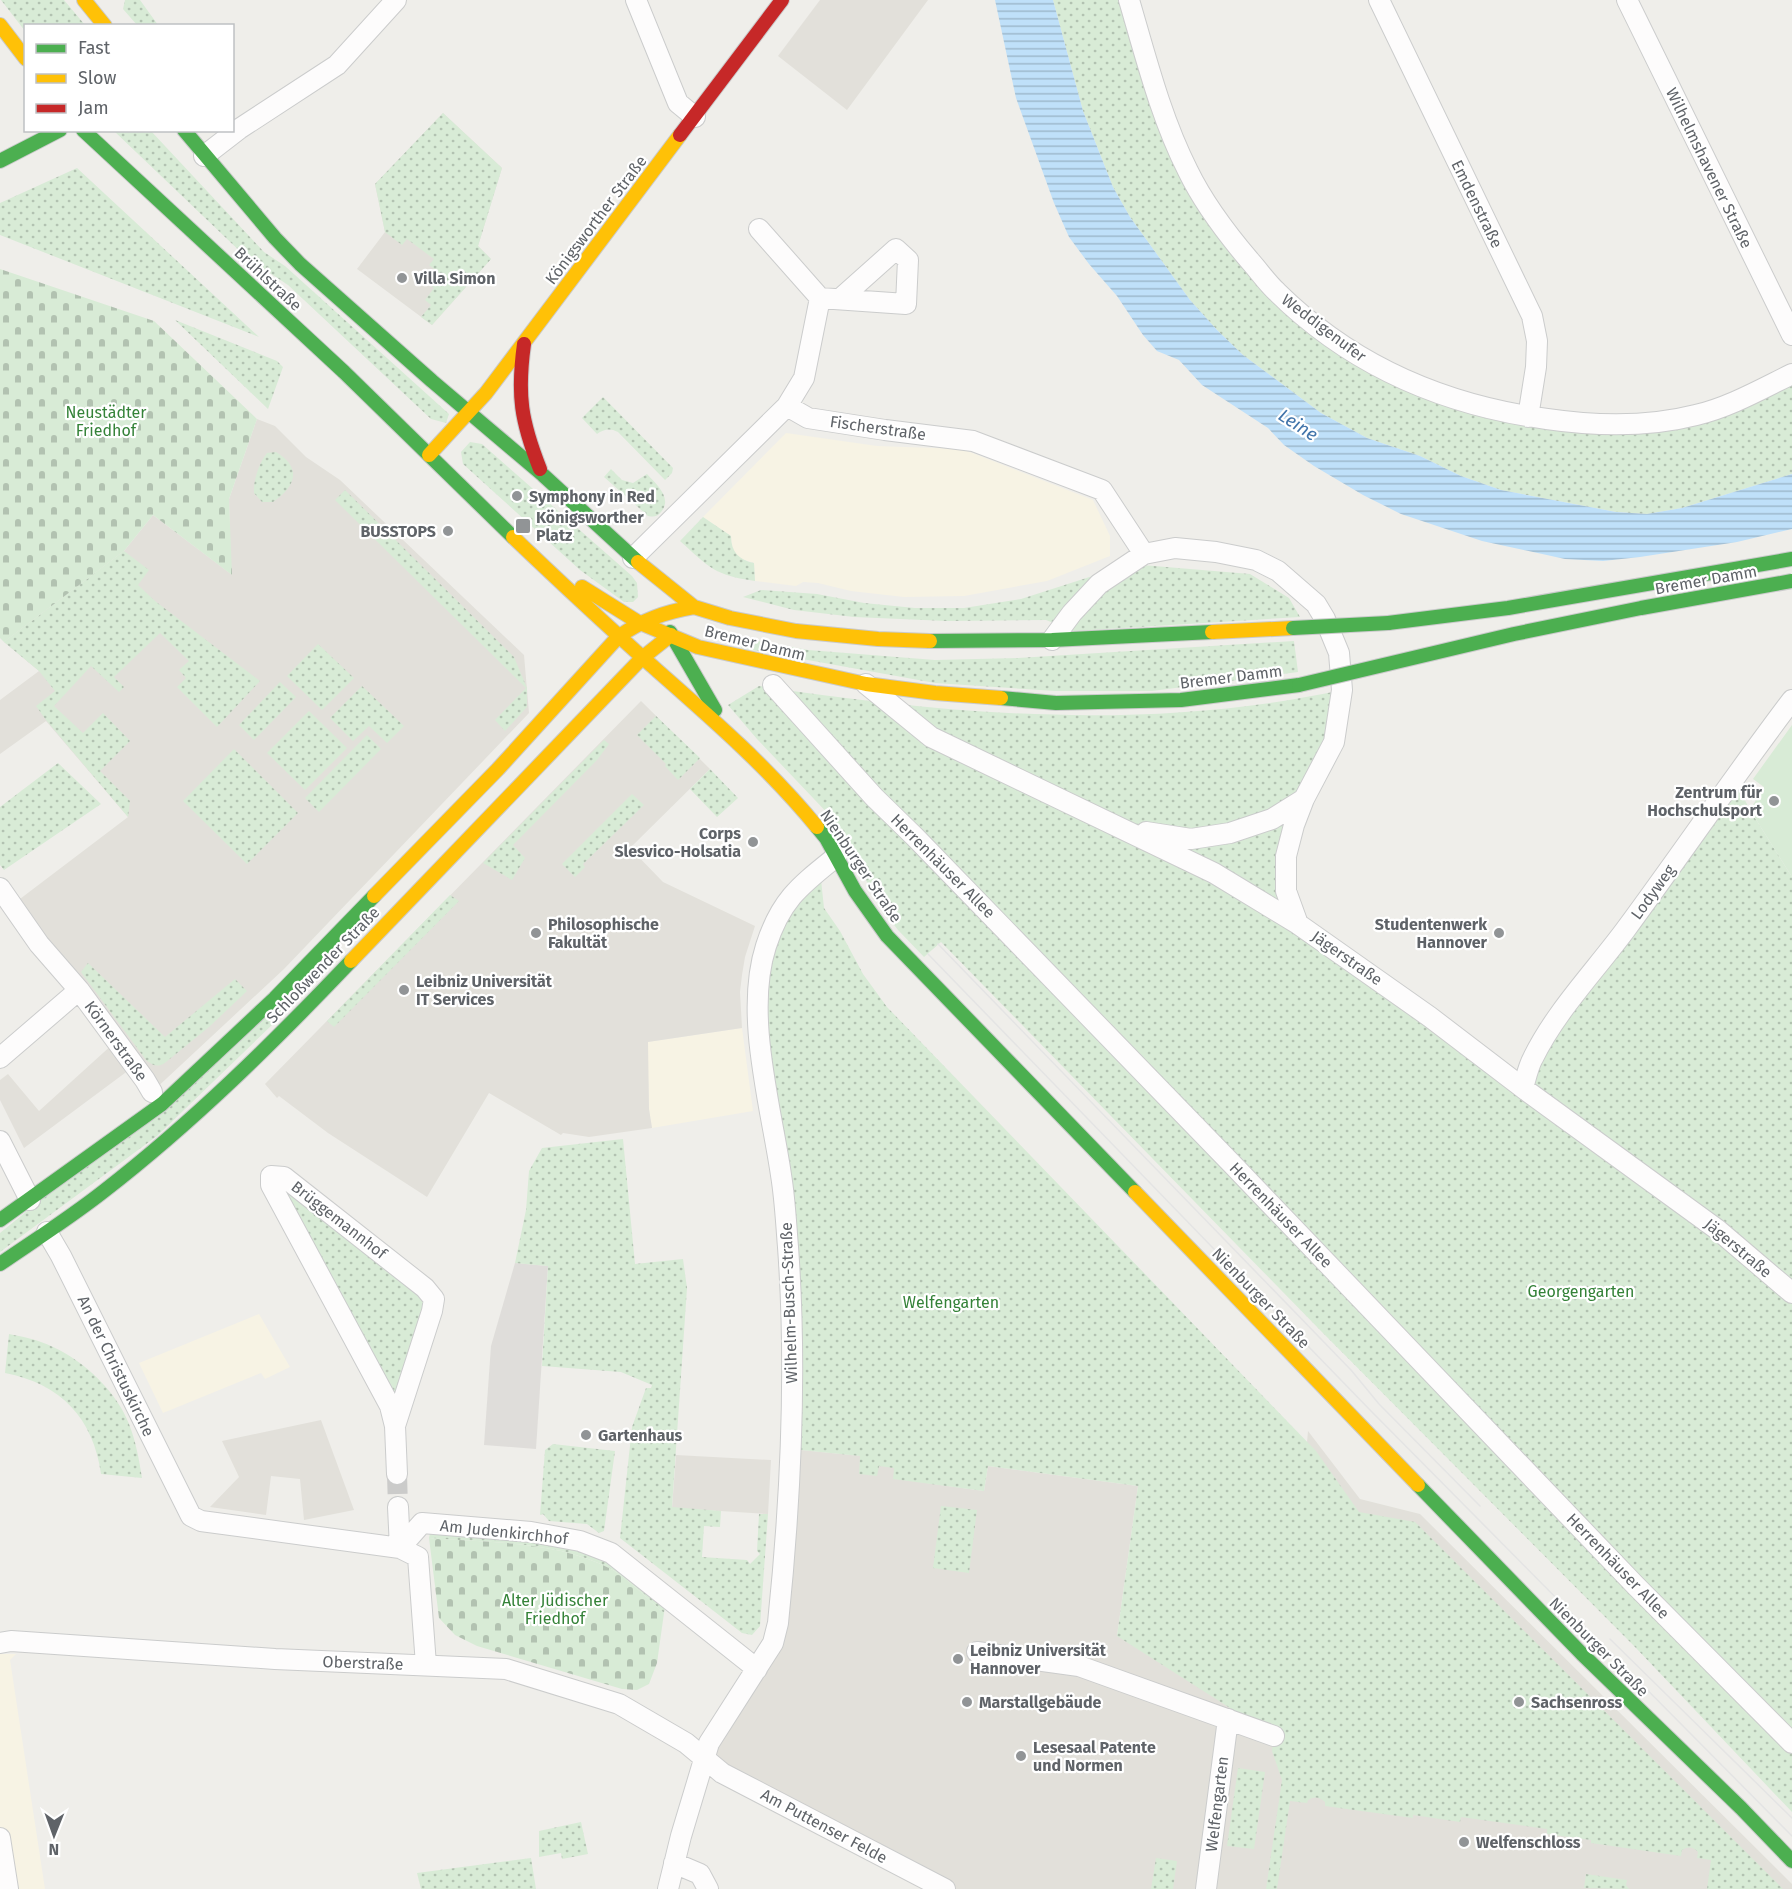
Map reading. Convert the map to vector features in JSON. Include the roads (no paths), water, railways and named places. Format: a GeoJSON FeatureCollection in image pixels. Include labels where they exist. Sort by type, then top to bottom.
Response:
{"type":"FeatureCollection","features":[{"type":"Feature","properties":{"kind":"main road"},"geometry":{"type":"LineString","coordinates":[[84,0],[103,24]]}},
{"type":"Feature","properties":{"kind":"main road","name":"Königsworther Straße"},"geometry":{"type":"LineString","coordinates":[[429,455],[486,393],[782,0]]}},
{"type":"Feature","properties":{"kind":"main road"},"geometry":{"type":"LineString","coordinates":[[0,25],[24,56]]}},
{"type":"Feature","properties":{"kind":"main road"},"geometry":{"type":"LineString","coordinates":[[0,161],[56,132]]}},
{"type":"Feature","properties":{"kind":"main road","name":"Brühlstraße"},"geometry":{"type":"LineString","coordinates":[[85,132],[261,294],[429,455]]}},
{"type":"Feature","properties":{"kind":"main road","name":"Brühlstraße"},"geometry":{"type":"LineString","coordinates":[[186,132],[275,238],[300,264],[432,381],[470,411]]}},
{"type":"Feature","properties":{"kind":"main road"},"geometry":{"type":"LineString","coordinates":[[524,342],[519,377],[520,410],[526,435],[543,475]]}},
{"type":"Feature","properties":{"kind":"main road"},"geometry":{"type":"LineString","coordinates":[[470,411],[641,565],[694,607]]}},
{"type":"Feature","properties":{"kind":"main road"},"geometry":{"type":"LineString","coordinates":[[429,455],[526,550],[642,658],[671,635]]}},
{"type":"Feature","properties":{"kind":"main road"},"geometry":{"type":"LineString","coordinates":[[526,550],[638,622],[671,635]]}},
{"type":"Feature","properties":{"kind":"main road","name":"Bremer Damm"},"geometry":{"type":"LineString","coordinates":[[694,607],[730,618],[796,631],[878,639],[1052,640],[1388,623],[1508,608],[1792,559]]}},
{"type":"Feature","properties":{"kind":"main road"},"geometry":{"type":"LineString","coordinates":[[641,565],[659,602],[671,635]]}},
{"type":"Feature","properties":{"kind":"main road","name":"Bremer Damm"},"geometry":{"type":"LineString","coordinates":[[671,635],[698,647],[733,656],[866,684],[965,697],[1056,703],[1181,700],[1299,685],[1514,634],[1792,581]]}},
{"type":"Feature","properties":{"kind":"main road"},"geometry":{"type":"LineString","coordinates":[[618,637],[659,602]]}},
{"type":"Feature","properties":{"kind":"main road"},"geometry":{"type":"LineString","coordinates":[[659,602],[694,607]]}},
{"type":"Feature","properties":{"kind":"main road","name":"Nienburger Straße"},"geometry":{"type":"LineString","coordinates":[[671,635],[733,738]]}},
{"type":"Feature","properties":{"kind":"main road","name":"Schloßwender Straße"},"geometry":{"type":"LineString","coordinates":[[0,1220],[162,1104],[275,998],[498,769],[618,637]]}},
{"type":"Feature","properties":{"kind":"main road","name":"Schloßwender Straße"},"geometry":{"type":"LineString","coordinates":[[0,1264],[104,1191],[162,1144],[247,1067],[296,1019],[642,658]]}},
{"type":"Feature","properties":{"kind":"main road","name":"Nienburger Straße"},"geometry":{"type":"LineString","coordinates":[[642,658],[733,738],[804,811],[826,838],[855,891],[887,936],[1582,1654],[1741,1808],[1792,1861]]}},
{"type":"Feature","properties":{"kind":"street"},"geometry":{"type":"LineString","coordinates":[[204,156],[238,129],[337,64],[396,0]]}},
{"type":"Feature","properties":{"kind":"street"},"geometry":{"type":"LineString","coordinates":[[636,0],[678,103],[695,117]]}},
{"type":"Feature","properties":{"kind":"street","name":"Weddigenufer"},"geometry":{"type":"LineString","coordinates":[[1129,0],[1149,71],[1174,138],[1189,172],[1228,235],[1275,290],[1302,315],[1366,361],[1444,396],[1528,417],[1606,424],[1651,422],[1696,415],[1728,405],[1792,374]]}},
{"type":"Feature","properties":{"kind":"street","name":"Emdenstraße"},"geometry":{"type":"LineString","coordinates":[[1379,0],[1532,316],[1537,341],[1536,367],[1528,417]]}},
{"type":"Feature","properties":{"kind":"street","name":"Wilhelmshavener Straße"},"geometry":{"type":"LineString","coordinates":[[1627,0],[1792,335]]}},
{"type":"Feature","properties":{"kind":"street"},"geometry":{"type":"LineString","coordinates":[[641,565],[788,406],[804,378],[830,299],[759,229]]}},
{"type":"Feature","properties":{"kind":"street","name":"Fischerstraße"},"geometry":{"type":"LineString","coordinates":[[788,406],[808,418],[973,441],[1102,490],[1144,554]]}},
{"type":"Feature","properties":{"kind":"street"},"geometry":{"type":"LineString","coordinates":[[1052,640],[1072,613],[1099,584],[1144,554],[1175,548],[1216,552],[1256,560],[1278,571],[1316,604],[1339,653],[1342,690],[1334,742],[1304,799],[1286,856],[1286,891],[1298,924]]}},
{"type":"Feature","properties":{"kind":"street","name":"Jägerstraße"},"geometry":{"type":"LineString","coordinates":[[866,684],[931,737],[1214,873],[1298,924],[1431,1017],[1523,1088],[1718,1230],[1792,1293]]}},
{"type":"Feature","properties":{"kind":"street","name":"Herrenhäuser Allee"},"geometry":{"type":"LineString","coordinates":[[773,685],[874,797],[1233,1165],[1636,1586],[1792,1743]]}},
{"type":"Feature","properties":{"kind":"street","name":"Lodyweg"},"geometry":{"type":"LineString","coordinates":[[1523,1088],[1532,1059],[1557,1019],[1632,921],[1792,700]]}},
{"type":"Feature","properties":{"kind":"street"},"geometry":{"type":"LineString","coordinates":[[1120,826],[1166,837],[1191,839],[1230,833],[1272,819],[1304,799]]}},
{"type":"Feature","properties":{"kind":"street","name":"Wilhelm-Busch-Straße"},"geometry":{"type":"LineString","coordinates":[[668,1889],[709,1743],[773,1643],[778,1623],[791,1449],[792,1339],[786,1215],[761,1047],[759,991],[765,947],[779,913],[793,893],[837,855]]}},
{"type":"Feature","properties":{"kind":"street","name":"Körnerstraße"},"geometry":{"type":"LineString","coordinates":[[0,888],[39,944],[79,990],[148,1086]]}},
{"type":"Feature","properties":{"kind":"street","name":"Körnerstraße"},"geometry":{"type":"LineString","coordinates":[[0,1058],[79,990]]}},
{"type":"Feature","properties":{"kind":"street"},"geometry":{"type":"LineString","coordinates":[[0,1141],[30,1200]]}},
{"type":"Feature","properties":{"kind":"street","name":"Brüggemannhof"},"geometry":{"type":"LineString","coordinates":[[395,1426],[434,1299],[425,1288],[284,1176],[272,1176],[271,1185],[390,1406],[395,1426],[397,1474]]}},
{"type":"Feature","properties":{"kind":"street","name":"An der Christuskirche"},"geometry":{"type":"LineString","coordinates":[[47,1232],[62,1256],[191,1516],[201,1521],[400,1548]]}},
{"type":"Feature","properties":{"kind":"street"},"geometry":{"type":"LineString","coordinates":[[398,1507],[400,1548],[417,1557],[426,1665]]}},
{"type":"Feature","properties":{"kind":"street","name":"Am Judenkirchhof"},"geometry":{"type":"LineString","coordinates":[[400,1548],[422,1523],[531,1532],[580,1541],[611,1553],[757,1669]]}},
{"type":"Feature","properties":{"kind":"street","name":"Oberstraße"},"geometry":{"type":"LineString","coordinates":[[0,1643],[11,1641],[275,1659],[506,1669],[619,1704],[686,1743],[704,1760]]}},
{"type":"Feature","properties":{"kind":"street"},"geometry":{"type":"LineString","coordinates":[[977,1652],[1079,1666],[1274,1736]]}},
{"type":"Feature","properties":{"kind":"street","name":"Welfengarten"},"geometry":{"type":"LineString","coordinates":[[1206,1889],[1228,1719]]}},
{"type":"Feature","properties":{"kind":"street","name":"Am Puttenser Felde"},"geometry":{"type":"LineString","coordinates":[[704,1760],[722,1773],[945,1889]]}},
{"type":"Feature","properties":{"kind":"street"},"geometry":{"type":"LineString","coordinates":[[0,1838],[8,1889]]}},
{"type":"Feature","properties":{"kind":"street"},"geometry":{"type":"LineString","coordinates":[[674,1863],[700,1874],[708,1889]]}},
{"type":"Feature","properties":{"kind":"water","name":"Leine"},"geometry":{"type":"Polygon","coordinates":[[[995,0],[1053,0],[1083,111],[1113,187],[1130,217],[1190,300],[1217,330],[1243,355],[1321,413],[1367,438],[1420,456],[1461,476],[1501,490],[1616,512],[1647,514],[1682,508],[1792,474],[1792,529],[1737,542],[1640,557],[1603,561],[1565,559],[1482,541],[1401,514],[1314,466],[1284,445],[1268,428],[1202,385],[1179,360],[1157,351],[1143,335],[1117,296],[1069,237],[1054,203],[1016,98],[995,0]]]}},
{"type":"Feature","properties":{"kind":"tunnel"},"geometry":{"type":"LineString","coordinates":[[397,1474],[398,1507]]}},
{"type":"Feature","properties":{"kind":"tram line"},"geometry":{"type":"LineString","coordinates":[[938,944],[1351,1370],[1379,1404],[1480,1506]]}},
{"type":"Feature","properties":{"kind":"tram line"},"geometry":{"type":"LineString","coordinates":[[928,954],[1371,1411],[1792,1836]]}},
{"type":"Feature","properties":{"kind":"tram line"},"geometry":{"type":"LineString","coordinates":[[1610,1639],[1792,1818]]}},
{"type":"Feature","properties":{"kind":"place","name":"Villa Simon"},"geometry":{"type":"Point","coordinates":[402,278]}},
{"type":"Feature","properties":{"kind":"place","name":"Symphony in Red"},"geometry":{"type":"Point","coordinates":[517,496]}},
{"type":"Feature","properties":{"kind":"place","name":"Königsworther Platz"},"geometry":{"type":"Point","coordinates":[523,526]}},
{"type":"Feature","properties":{"kind":"place","name":"BUSSTOPS"},"geometry":{"type":"Point","coordinates":[448,531]}},
{"type":"Feature","properties":{"kind":"place","name":"Zentrum für Hochschulsport"},"geometry":{"type":"Point","coordinates":[1774,801]}},
{"type":"Feature","properties":{"kind":"place","name":"Corps Slesvico-Holsatia"},"geometry":{"type":"Point","coordinates":[753,842]}},
{"type":"Feature","properties":{"kind":"place","name":"Philosophische Fakultät"},"geometry":{"type":"Point","coordinates":[536,933]}},
{"type":"Feature","properties":{"kind":"place","name":"Studentenwerk Hannover"},"geometry":{"type":"Point","coordinates":[1499,933]}},
{"type":"Feature","properties":{"kind":"place","name":"Leibniz Universität IT Services"},"geometry":{"type":"Point","coordinates":[404,990]}},
{"type":"Feature","properties":{"kind":"place","name":"Gartenhaus"},"geometry":{"type":"Point","coordinates":[586,1435]}},
{"type":"Feature","properties":{"kind":"place","name":"Leibniz Universität Hannover"},"geometry":{"type":"Point","coordinates":[958,1659]}},
{"type":"Feature","properties":{"kind":"place","name":"Marstallgebäude"},"geometry":{"type":"Point","coordinates":[967,1702]}},
{"type":"Feature","properties":{"kind":"place","name":"Sachsenross"},"geometry":{"type":"Point","coordinates":[1519,1702]}},
{"type":"Feature","properties":{"kind":"place","name":"Lesesaal Patente und Normen"},"geometry":{"type":"Point","coordinates":[1021,1756]}},
{"type":"Feature","properties":{"kind":"place","name":"Welfenschloss"},"geometry":{"type":"Point","coordinates":[1464,1842]}},
{"type":"Feature","properties":{"kind":"park label","name":"Neustädter Friedhof"},"geometry":{"type":"Point","coordinates":[106,421]}},
{"type":"Feature","properties":{"kind":"park label","name":"Georgengarten"},"geometry":{"type":"Point","coordinates":[1581,1291]}},
{"type":"Feature","properties":{"kind":"park label","name":"Alter Jüdischer Friedhof"},"geometry":{"type":"Point","coordinates":[555,1609]}}]}
